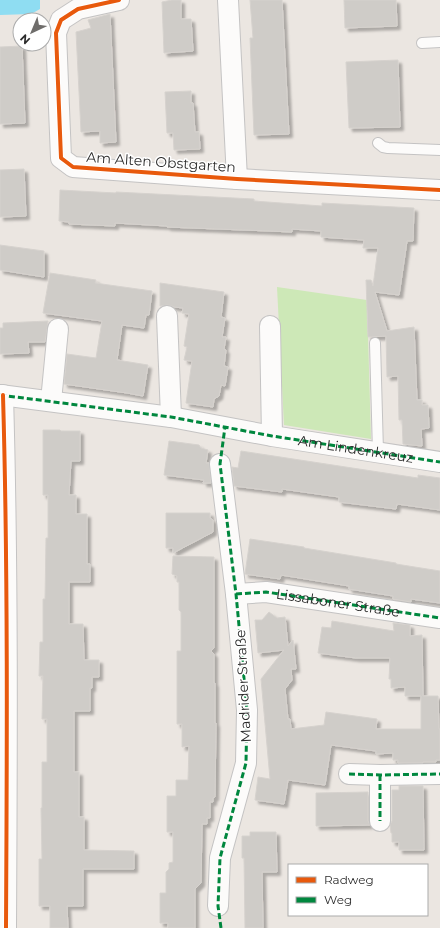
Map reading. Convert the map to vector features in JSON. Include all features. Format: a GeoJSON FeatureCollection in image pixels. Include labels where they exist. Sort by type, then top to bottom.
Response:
{"type":"FeatureCollection","features":[{"type":"Feature","properties":{"kind":"street","name":"Am Alten Obstgarten"},"geometry":{"type":"LineString","coordinates":[[119,0],[78,9],[61,20],[56,33],[61,158],[73,167],[237,179],[440,190]]}},
{"type":"Feature","properties":{"kind":"street","name":"Am Alten Obstgarten"},"geometry":{"type":"LineString","coordinates":[[228,0],[237,179]]}},
{"type":"Feature","properties":{"kind":"street"},"geometry":{"type":"LineString","coordinates":[[167,316],[172,417]]}},
{"type":"Feature","properties":{"kind":"street"},"geometry":{"type":"LineString","coordinates":[[270,326],[272,436]]}},
{"type":"Feature","properties":{"kind":"street"},"geometry":{"type":"LineString","coordinates":[[51,401],[58,329]]}},
{"type":"Feature","properties":{"kind":"street"},"geometry":{"type":"LineString","coordinates":[[1,395],[5,488],[3,856],[6,928]]}},
{"type":"Feature","properties":{"kind":"street","name":"Am Lindenkreuz"},"geometry":{"type":"LineString","coordinates":[[1,395],[172,417],[272,436],[440,462]]}},
{"type":"Feature","properties":{"kind":"street","name":"Madrider Straße"},"geometry":{"type":"LineString","coordinates":[[218,906],[220,858],[246,763],[247,710],[236,594],[220,464]]}},
{"type":"Feature","properties":{"kind":"street","name":"Lissaboner Straße"},"geometry":{"type":"LineString","coordinates":[[236,594],[266,592],[440,618]]}},
{"type":"Feature","properties":{"kind":"street"},"geometry":{"type":"LineString","coordinates":[[349,774],[440,774]]}},
{"type":"Feature","properties":{"kind":"street"},"geometry":{"type":"LineString","coordinates":[[380,775],[380,821]]}},
{"type":"Feature","properties":{"kind":"lane"},"geometry":{"type":"LineString","coordinates":[[422,43],[440,42]]}},
{"type":"Feature","properties":{"kind":"lane"},"geometry":{"type":"LineString","coordinates":[[378,143],[383,147],[388,148],[440,150]]}},
{"type":"Feature","properties":{"kind":"lane"},"geometry":{"type":"LineString","coordinates":[[375,343],[378,452]]}},
{"type":"Feature","properties":{"kind":"green space"},"geometry":{"type":"Polygon","coordinates":[[[277,287],[367,300],[371,439],[284,425],[277,287]]]}},
{"type":"Feature","properties":{"kind":"water"},"geometry":{"type":"Polygon","coordinates":[[[0,0],[40,0],[40,9],[35,12],[12,12],[12,15],[0,15],[0,0]]]}},
{"type":"Feature","properties":{"kind":"building"},"geometry":{"type":"Polygon","coordinates":[[[181,0],[181,19],[191,19],[193,51],[164,53],[162,2],[181,0]]]}},
{"type":"Feature","properties":{"kind":"building"},"geometry":{"type":"Polygon","coordinates":[[[250,0],[282,0],[289,134],[254,135],[250,38],[253,38],[250,0]]]}},
{"type":"Feature","properties":{"kind":"building"},"geometry":{"type":"Polygon","coordinates":[[[344,0],[396,0],[397,26],[345,28],[344,0]]]}},
{"type":"Feature","properties":{"kind":"building"},"geometry":{"type":"Polygon","coordinates":[[[110,14],[116,142],[100,143],[100,131],[81,132],[76,32],[91,28],[88,20],[110,14]]]}},
{"type":"Feature","properties":{"kind":"building"},"geometry":{"type":"Polygon","coordinates":[[[12,46],[12,52],[22,52],[25,123],[0,124],[0,47],[12,46]]]}},
{"type":"Feature","properties":{"kind":"building"},"geometry":{"type":"Polygon","coordinates":[[[398,60],[400,127],[349,128],[346,62],[398,60]]]}},
{"type":"Feature","properties":{"kind":"building"},"geometry":{"type":"Polygon","coordinates":[[[191,91],[195,132],[199,132],[200,149],[174,150],[173,133],[167,133],[165,92],[191,91]]]}},
{"type":"Feature","properties":{"kind":"building"},"geometry":{"type":"Polygon","coordinates":[[[24,169],[26,216],[0,217],[0,170],[24,169]]]}},
{"type":"Feature","properties":{"kind":"building"},"geometry":{"type":"Polygon","coordinates":[[[60,190],[254,199],[254,201],[322,206],[322,203],[414,208],[413,241],[407,241],[399,295],[375,292],[387,331],[414,327],[417,400],[422,400],[422,405],[428,405],[429,428],[421,429],[422,446],[403,444],[402,420],[399,420],[398,376],[387,377],[386,336],[368,337],[366,280],[371,280],[373,286],[378,248],[363,248],[364,240],[321,237],[321,231],[292,229],[292,232],[167,227],[115,223],[115,226],[69,224],[69,222],[59,221],[60,190]]]}},
{"type":"Feature","properties":{"kind":"building"},"geometry":{"type":"Polygon","coordinates":[[[0,245],[44,251],[44,277],[0,270],[0,245]]]}},
{"type":"Feature","properties":{"kind":"building"},"geometry":{"type":"Polygon","coordinates":[[[50,273],[96,280],[95,283],[152,291],[149,315],[146,315],[144,328],[122,325],[117,360],[148,365],[143,396],[64,384],[67,354],[96,358],[102,321],[43,313],[50,273]]]}},
{"type":"Feature","properties":{"kind":"building"},"geometry":{"type":"Polygon","coordinates":[[[160,283],[224,292],[221,317],[225,318],[222,337],[226,337],[224,366],[228,367],[225,386],[221,385],[219,396],[214,399],[213,407],[186,403],[192,361],[184,360],[187,347],[184,346],[189,314],[182,313],[183,308],[167,305],[160,306],[160,283]]]}},
{"type":"Feature","properties":{"kind":"building"},"geometry":{"type":"Polygon","coordinates":[[[48,321],[45,342],[28,342],[29,353],[0,354],[0,328],[3,328],[3,323],[48,321]]]}},
{"type":"Feature","properties":{"kind":"building"},"geometry":{"type":"Polygon","coordinates":[[[43,430],[80,431],[80,461],[71,461],[69,495],[76,495],[76,514],[87,514],[87,564],[90,564],[90,582],[69,582],[69,624],[83,624],[84,660],[99,660],[99,677],[92,677],[92,688],[90,688],[90,711],[74,711],[74,772],[79,772],[79,817],[84,817],[84,850],[134,851],[134,869],[83,869],[83,906],[67,906],[68,928],[50,928],[50,906],[39,906],[39,859],[42,859],[42,762],[47,762],[47,719],[42,719],[43,676],[39,676],[40,642],[43,642],[43,599],[45,599],[46,538],[48,538],[48,495],[43,495],[43,430]]]}},
{"type":"Feature","properties":{"kind":"building"},"geometry":{"type":"Polygon","coordinates":[[[169,441],[199,445],[201,448],[208,450],[206,463],[209,463],[211,483],[203,483],[204,480],[164,475],[169,441]]]}},
{"type":"Feature","properties":{"kind":"building"},"geometry":{"type":"Polygon","coordinates":[[[241,451],[418,478],[418,475],[440,478],[440,510],[397,504],[396,509],[339,502],[339,497],[282,489],[282,492],[234,486],[232,467],[238,468],[241,451]]]}},
{"type":"Feature","properties":{"kind":"building"},"geometry":{"type":"Polygon","coordinates":[[[166,513],[210,513],[210,518],[213,520],[213,532],[173,553],[173,548],[166,548],[166,513]]]}},
{"type":"Feature","properties":{"kind":"building"},"geometry":{"type":"Polygon","coordinates":[[[250,539],[440,571],[440,603],[411,599],[411,602],[393,599],[393,596],[349,589],[349,586],[281,575],[280,579],[245,574],[250,539]]]}},
{"type":"Feature","properties":{"kind":"building"},"geometry":{"type":"Polygon","coordinates":[[[173,556],[214,557],[214,648],[211,651],[214,654],[215,683],[215,797],[213,798],[213,802],[210,802],[210,818],[207,818],[207,824],[202,824],[201,883],[195,889],[195,928],[168,928],[168,923],[160,923],[160,893],[166,893],[166,872],[169,869],[169,863],[173,862],[173,832],[167,832],[167,796],[176,796],[176,780],[188,780],[189,746],[182,747],[182,724],[177,724],[177,651],[181,651],[181,612],[179,610],[179,582],[177,582],[177,576],[172,574],[173,556]]]}},
{"type":"Feature","properties":{"kind":"building"},"geometry":{"type":"Polygon","coordinates":[[[269,612],[277,618],[285,617],[288,646],[293,640],[296,669],[291,669],[292,680],[285,689],[288,719],[290,719],[291,729],[324,725],[326,712],[377,719],[376,729],[421,729],[421,696],[405,696],[405,687],[391,688],[391,679],[389,679],[390,658],[356,658],[318,653],[322,627],[331,628],[332,621],[394,631],[393,623],[410,625],[410,636],[422,635],[423,696],[438,696],[440,760],[436,760],[436,762],[423,763],[398,763],[398,760],[393,760],[393,753],[376,754],[376,751],[331,745],[325,785],[288,780],[284,804],[255,800],[258,777],[270,779],[261,679],[284,650],[258,653],[255,620],[262,620],[269,612]]]}},
{"type":"Feature","properties":{"kind":"building"},"geometry":{"type":"Polygon","coordinates":[[[399,786],[423,786],[424,850],[399,850],[399,842],[392,842],[390,825],[392,821],[392,790],[399,790],[399,786]]]}},
{"type":"Feature","properties":{"kind":"building"},"geometry":{"type":"Polygon","coordinates":[[[368,792],[368,821],[370,825],[316,826],[316,793],[368,792]]]}},
{"type":"Feature","properties":{"kind":"building"},"geometry":{"type":"Polygon","coordinates":[[[250,832],[276,832],[277,872],[262,872],[263,928],[245,928],[244,858],[242,858],[242,836],[250,836],[250,832]]]}},
{"type":"Feature","properties":{"kind":"marked path"},"geometry":{"type":"LineString","coordinates":[[0,395],[171,417],[272,436],[440,462]]}},
{"type":"Feature","properties":{"kind":"marked path"},"geometry":{"type":"LineString","coordinates":[[221,928],[218,906],[220,858],[246,763],[247,710],[236,594],[220,464],[225,427]]}},
{"type":"Feature","properties":{"kind":"marked path"},"geometry":{"type":"LineString","coordinates":[[236,594],[266,592],[440,618]]}},
{"type":"Feature","properties":{"kind":"marked path"},"geometry":{"type":"LineString","coordinates":[[349,774],[440,774]]}},
{"type":"Feature","properties":{"kind":"marked path"},"geometry":{"type":"LineString","coordinates":[[380,775],[380,821]]}},
{"type":"Feature","properties":{"kind":"cycle path"},"geometry":{"type":"LineString","coordinates":[[119,0],[78,9],[61,20],[56,33],[61,158],[73,167],[237,179],[440,190]]}},
{"type":"Feature","properties":{"kind":"cycle path"},"geometry":{"type":"LineString","coordinates":[[3,395],[7,728],[6,928]]}}]}
